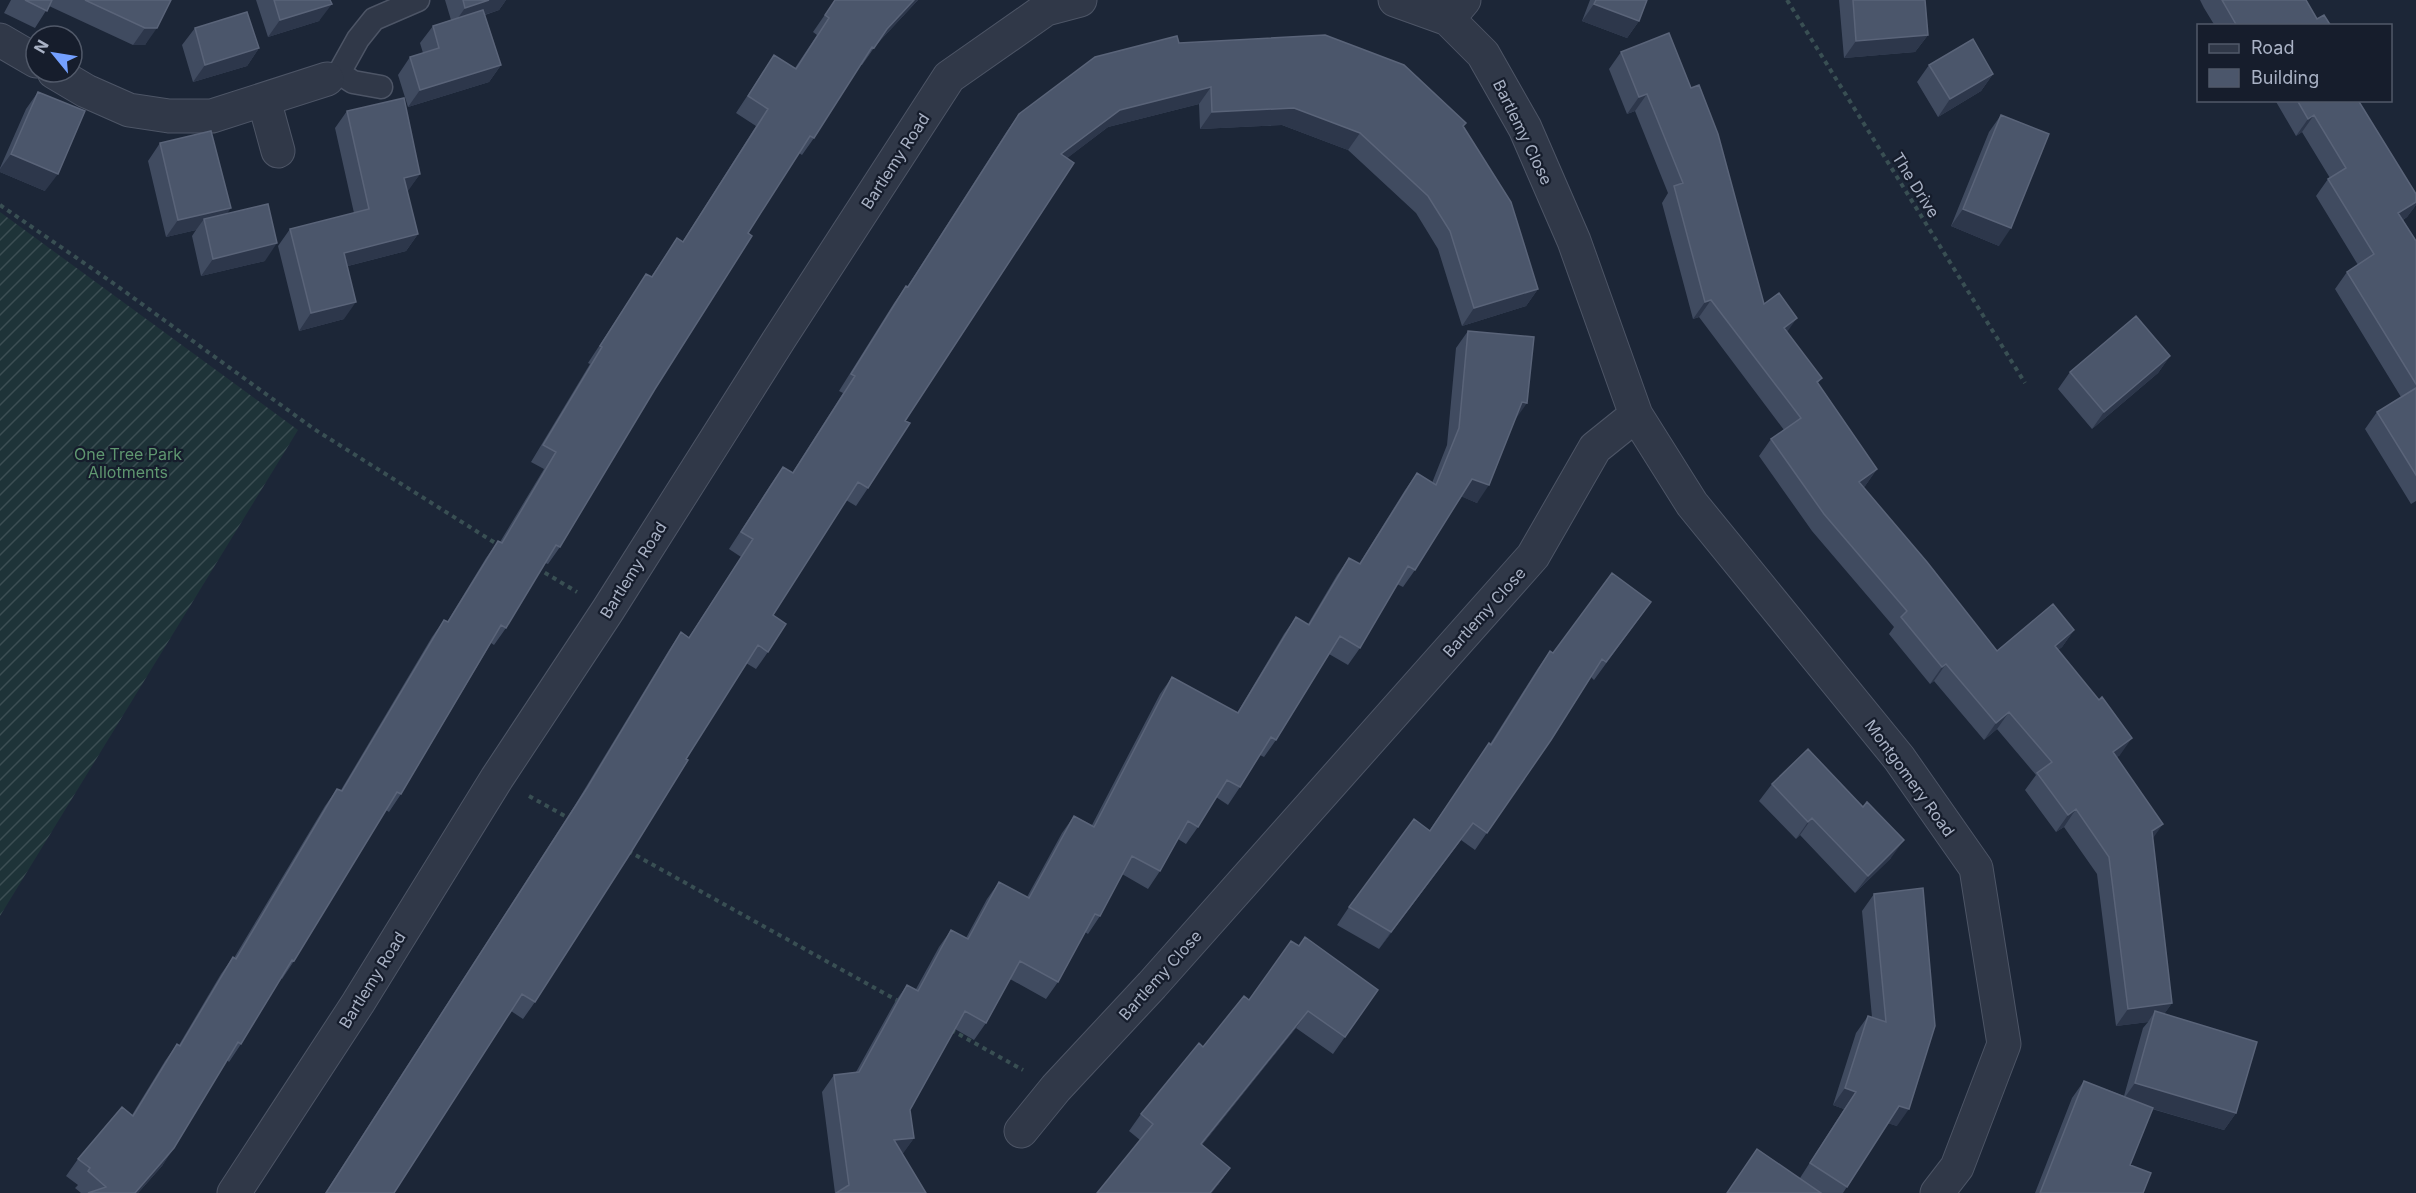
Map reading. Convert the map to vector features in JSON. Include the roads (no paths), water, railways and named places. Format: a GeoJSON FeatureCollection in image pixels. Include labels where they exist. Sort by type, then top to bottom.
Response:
{"type":"FeatureCollection","features":[{"type":"Feature","properties":{"kind":"street","name":"Bartlemy Road"},"geometry":{"type":"LineString","coordinates":[[234,1193],[358,1003],[496,778],[608,610],[949,77],[1046,9],[1080,0]]}},
{"type":"Feature","properties":{"kind":"street"},"geometry":{"type":"LineString","coordinates":[[1395,0],[1456,9]]}},
{"type":"Feature","properties":{"kind":"street","name":"Bartlemy Close"},"geometry":{"type":"LineString","coordinates":[[1020,1131],[1533,556],[1595,448],[1636,415],[1574,241],[1525,128],[1456,9]]}},
{"type":"Feature","properties":{"kind":"street"},"geometry":{"type":"LineString","coordinates":[[0,40],[24,55]]}},
{"type":"Feature","properties":{"kind":"street"},"geometry":{"type":"LineString","coordinates":[[74,84],[129,110],[169,116],[212,116],[333,76]]}},
{"type":"Feature","properties":{"kind":"street"},"geometry":{"type":"LineString","coordinates":[[264,100],[278,151]]}},
{"type":"Feature","properties":{"kind":"street","name":"Montgomery Road"},"geometry":{"type":"LineString","coordinates":[[1636,415],[1692,504],[1899,759],[1976,868],[2004,1044],[1957,1167],[1937,1193]]}},
{"type":"Feature","properties":{"kind":"lane"},"geometry":{"type":"LineString","coordinates":[[381,87],[333,76],[374,19],[418,0]]}},
{"type":"Feature","properties":{"kind":"park label","name":"One Tree Park Allotments"},"geometry":{"type":"Point","coordinates":[128,463]}}]}
